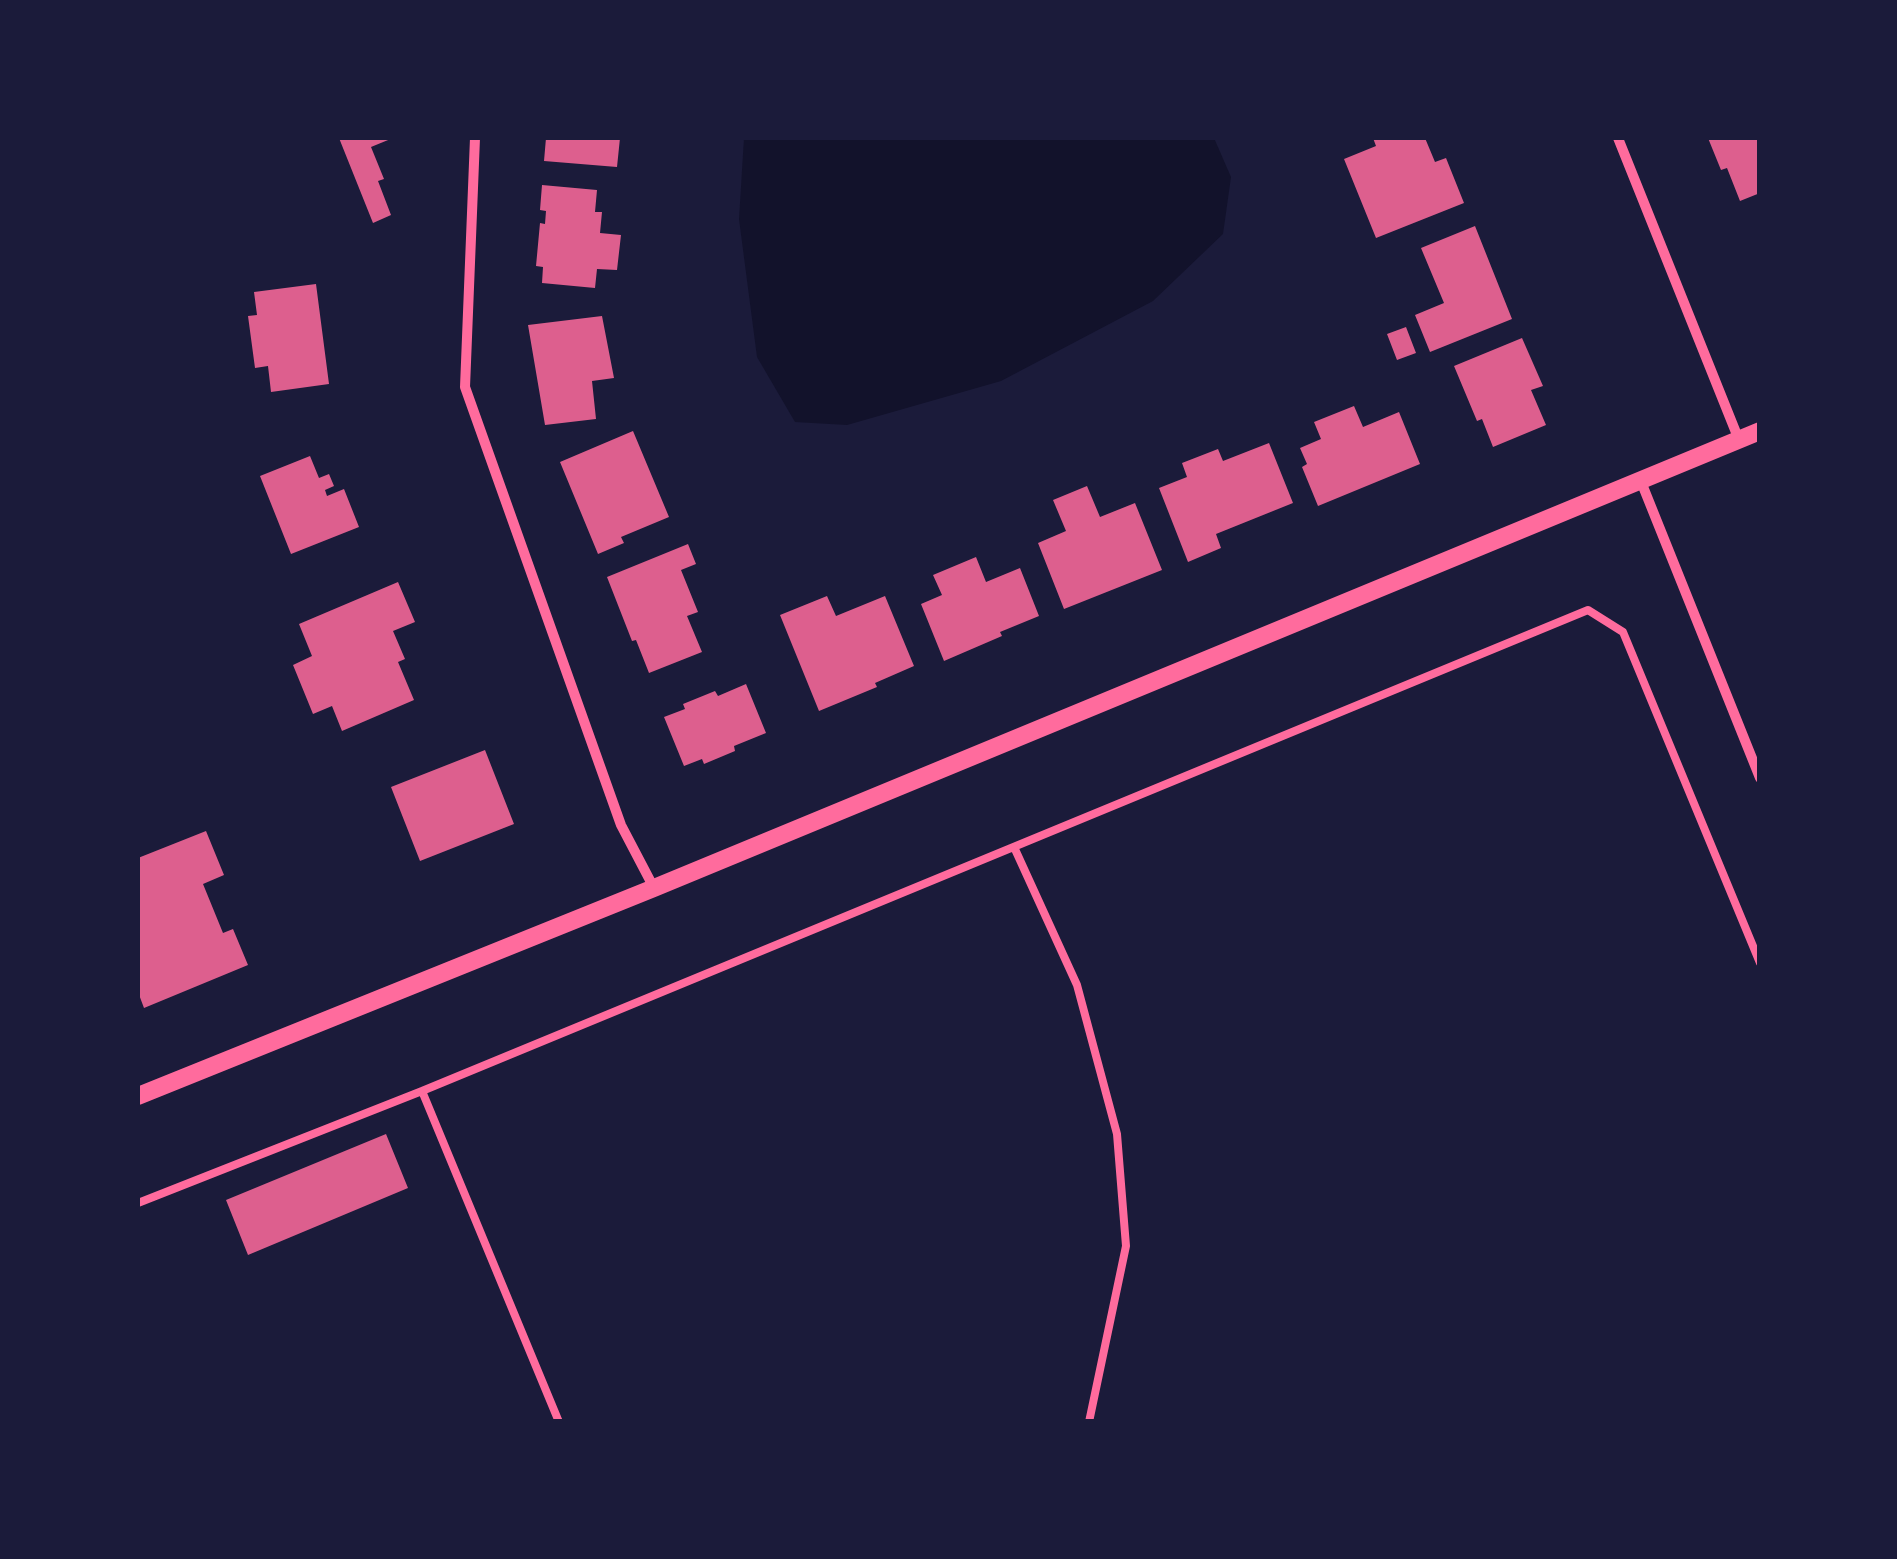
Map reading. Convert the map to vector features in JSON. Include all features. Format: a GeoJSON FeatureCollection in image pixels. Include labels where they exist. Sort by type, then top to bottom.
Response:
{"type":"FeatureCollection","features":[{"type":"Feature","properties":{"kind":"street"},"geometry":{"type":"LineString","coordinates":[[475,138],[465,388],[621,826],[654,888]]}},
{"type":"Feature","properties":{"kind":"street"},"geometry":{"type":"LineString","coordinates":[[1618,138],[1739,440]]}},
{"type":"Feature","properties":{"kind":"street"},"geometry":{"type":"LineString","coordinates":[[138,1096],[654,888],[1760,431]]}},
{"type":"Feature","properties":{"kind":"street"},"geometry":{"type":"LineString","coordinates":[[1640,479],[1760,778]]}},
{"type":"Feature","properties":{"kind":"lane"},"geometry":{"type":"LineString","coordinates":[[138,1203],[422,1091],[1588,610],[1623,632],[1760,963]]}},
{"type":"Feature","properties":{"kind":"lane"},"geometry":{"type":"LineString","coordinates":[[1014,846],[1077,985],[1116,1134],[1126,1246],[1088,1422]]}},
{"type":"Feature","properties":{"kind":"lane"},"geometry":{"type":"LineString","coordinates":[[422,1091],[559,1422]]}},
{"type":"Feature","properties":{"kind":"shaded area"},"geometry":{"type":"Polygon","coordinates":[[[744,138],[1214,138],[1231,177],[1223,234],[1153,301],[1001,381],[847,425],[795,422],[757,357],[739,219],[744,138]]]}},
{"type":"Feature","properties":{"kind":"building"},"geometry":{"type":"Polygon","coordinates":[[[339,138],[393,138],[371,147],[384,179],[378,181],[391,215],[373,223],[339,138]]]}},
{"type":"Feature","properties":{"kind":"building"},"geometry":{"type":"Polygon","coordinates":[[[546,138],[620,138],[617,167],[544,161],[546,138]]]}},
{"type":"Feature","properties":{"kind":"building"},"geometry":{"type":"Polygon","coordinates":[[[1373,138],[1425,138],[1435,162],[1446,158],[1464,203],[1376,238],[1344,159],[1376,146],[1373,138]]]}},
{"type":"Feature","properties":{"kind":"building"},"geometry":{"type":"Polygon","coordinates":[[[1708,138],[1760,138],[1760,193],[1740,201],[1727,168],[1721,170],[1708,138]]]}},
{"type":"Feature","properties":{"kind":"building"},"geometry":{"type":"Polygon","coordinates":[[[542,185],[597,190],[595,212],[602,212],[600,233],[621,235],[617,270],[597,269],[595,288],[542,283],[543,267],[536,266],[540,223],[545,224],[546,211],[540,210],[542,185]]]}},
{"type":"Feature","properties":{"kind":"building"},"geometry":{"type":"Polygon","coordinates":[[[1475,226],[1512,319],[1430,352],[1415,315],[1444,303],[1421,248],[1475,226]]]}},
{"type":"Feature","properties":{"kind":"building"},"geometry":{"type":"Polygon","coordinates":[[[316,284],[329,384],[271,392],[268,366],[255,368],[248,316],[257,315],[254,292],[316,284]]]}},
{"type":"Feature","properties":{"kind":"building"},"geometry":{"type":"Polygon","coordinates":[[[602,316],[614,378],[592,381],[596,419],[545,425],[528,325],[602,316]]]}},
{"type":"Feature","properties":{"kind":"building"},"geometry":{"type":"Polygon","coordinates":[[[1406,327],[1416,353],[1397,360],[1387,334],[1406,327]]]}},
{"type":"Feature","properties":{"kind":"building"},"geometry":{"type":"Polygon","coordinates":[[[1522,338],[1543,386],[1531,390],[1546,425],[1493,447],[1482,419],[1477,421],[1454,366],[1522,338]]]}},
{"type":"Feature","properties":{"kind":"building"},"geometry":{"type":"Polygon","coordinates":[[[1354,406],[1363,427],[1399,412],[1420,464],[1318,506],[1302,467],[1307,464],[1300,448],[1321,439],[1314,422],[1354,406]]]}},
{"type":"Feature","properties":{"kind":"building"},"geometry":{"type":"Polygon","coordinates":[[[633,431],[669,517],[621,537],[624,543],[598,554],[560,462],[633,431]]]}},
{"type":"Feature","properties":{"kind":"building"},"geometry":{"type":"Polygon","coordinates":[[[1269,443],[1293,503],[1216,534],[1221,548],[1188,562],[1159,488],[1187,477],[1182,463],[1218,449],[1223,461],[1269,443]]]}},
{"type":"Feature","properties":{"kind":"building"},"geometry":{"type":"Polygon","coordinates":[[[310,456],[319,478],[329,474],[334,486],[325,490],[327,496],[344,489],[359,527],[291,554],[260,476],[310,456]]]}},
{"type":"Feature","properties":{"kind":"building"},"geometry":{"type":"Polygon","coordinates":[[[1087,486],[1100,517],[1135,503],[1162,570],[1064,609],[1038,543],[1066,531],[1053,500],[1087,486]]]}},
{"type":"Feature","properties":{"kind":"building"},"geometry":{"type":"Polygon","coordinates":[[[688,544],[696,564],[681,570],[698,612],[687,616],[702,652],[649,673],[607,577],[688,544]]]}},
{"type":"Feature","properties":{"kind":"building"},"geometry":{"type":"Polygon","coordinates":[[[976,557],[986,582],[1020,568],[1039,616],[944,661],[921,604],[942,595],[933,575],[976,557]]]}},
{"type":"Feature","properties":{"kind":"building"},"geometry":{"type":"Polygon","coordinates":[[[398,582],[415,622],[393,631],[405,659],[398,662],[414,700],[342,731],[332,706],[313,714],[293,665],[312,656],[299,624],[398,582]]]}},
{"type":"Feature","properties":{"kind":"building"},"geometry":{"type":"Polygon","coordinates":[[[827,596],[836,616],[885,596],[914,666],[875,683],[877,687],[819,711],[780,615],[827,596]]]}},
{"type":"Feature","properties":{"kind":"building"},"geometry":{"type":"Polygon","coordinates":[[[746,684],[766,733],[704,764],[702,759],[684,766],[664,717],[715,691],[718,696],[746,684]]]}},
{"type":"Feature","properties":{"kind":"building"},"geometry":{"type":"Polygon","coordinates":[[[485,750],[514,824],[420,861],[391,787],[485,750]]]}},
{"type":"Feature","properties":{"kind":"building"},"geometry":{"type":"Polygon","coordinates":[[[206,831],[224,875],[203,884],[223,933],[233,929],[248,965],[144,1008],[138,992],[138,858],[206,831]]]}},
{"type":"Feature","properties":{"kind":"building"},"geometry":{"type":"Polygon","coordinates":[[[386,1134],[408,1188],[248,1255],[226,1200],[386,1134]]]}}]}
